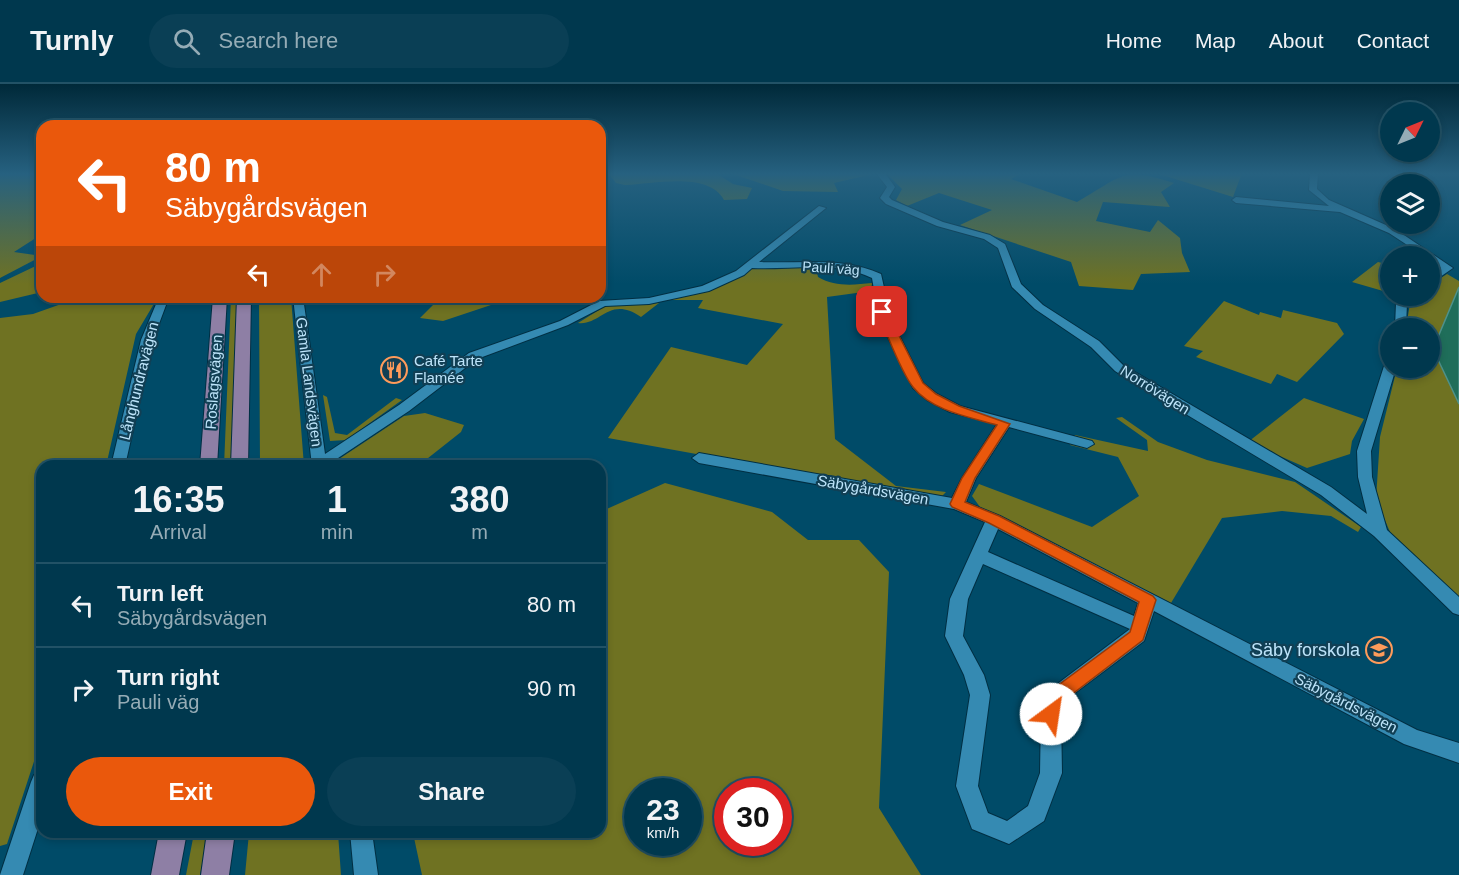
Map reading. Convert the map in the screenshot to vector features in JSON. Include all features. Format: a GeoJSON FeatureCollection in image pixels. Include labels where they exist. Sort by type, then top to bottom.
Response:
{"type":"FeatureCollection","features":[{"type":"Feature","properties":{"kind":"main road","name":"Roslagsvägen"},"geometry":{"type":"LineString","coordinates":[[208,460],[220,303]]}},
{"type":"Feature","properties":{"kind":"main road","name":"Roslagsvägen"},"geometry":{"type":"LineString","coordinates":[[240,460],[244,303]]}},
{"type":"Feature","properties":{"kind":"main road"},"geometry":{"type":"LineString","coordinates":[[165,875],[172,838]]}},
{"type":"Feature","properties":{"kind":"main road"},"geometry":{"type":"LineString","coordinates":[[215,875],[220,838]]}},
{"type":"Feature","properties":{"kind":"street"},"geometry":{"type":"LineString","coordinates":[[606,303],[649,301],[705,288],[740,273],[820,210]]}},
{"type":"Feature","properties":{"kind":"street","name":"Norrövägen"},"geometry":{"type":"LineString","coordinates":[[909,210],[940,224],[987,237],[1002,246],[1016,285],[1039,307],[1095,344],[1119,368],[1326,491],[1380,532],[1459,608]]}},
{"type":"Feature","properties":{"kind":"street"},"geometry":{"type":"LineString","coordinates":[[1335,210],[1346,211],[1392,231],[1415,246]]}},
{"type":"Feature","properties":{"kind":"street"},"geometry":{"type":"LineString","coordinates":[[1440,263],[1448,268],[1440,274]]}},
{"type":"Feature","properties":{"kind":"street","name":"Pauli väg"},"geometry":{"type":"LineString","coordinates":[[750,265],[863,268],[877,276],[882,312],[918,385],[932,397],[955,409],[1004,424],[1087,444]]}},
{"type":"Feature","properties":{"kind":"street","name":"Långhundravägen"},"geometry":{"type":"LineString","coordinates":[[119,460],[140,363],[153,320],[161,303]]}},
{"type":"Feature","properties":{"kind":"street","name":"Gamla Landsvägen"},"geometry":{"type":"LineString","coordinates":[[299,303],[318,460]]}},
{"type":"Feature","properties":{"kind":"street"},"geometry":{"type":"LineString","coordinates":[[326,460],[404,408],[473,356],[564,323],[603,303]]}},
{"type":"Feature","properties":{"kind":"street"},"geometry":{"type":"LineString","coordinates":[[1380,532],[1367,485],[1364,451],[1386,378]]}},
{"type":"Feature","properties":{"kind":"street"},"geometry":{"type":"LineString","coordinates":[[957,504],[969,478],[1004,424]]}},
{"type":"Feature","properties":{"kind":"street","name":"Säbygårdsvägen"},"geometry":{"type":"LineString","coordinates":[[699,458],[957,504],[994,520],[1411,737],[1459,753]]}},
{"type":"Feature","properties":{"kind":"street"},"geometry":{"type":"LineString","coordinates":[[994,520],[959,599],[954,636],[974,675],[980,695],[967,786],[980,821],[1009,833],[1036,813],[1051,773],[1051,714],[1059,694],[1137,636],[1148,600]]}},
{"type":"Feature","properties":{"kind":"street"},"geometry":{"type":"LineString","coordinates":[[977,554],[1140,626]]}},
{"type":"Feature","properties":{"kind":"street"},"geometry":{"type":"LineString","coordinates":[[11,875],[36,800]]}},
{"type":"Feature","properties":{"kind":"street"},"geometry":{"type":"LineString","coordinates":[[362,838],[366,875]]}},
{"type":"Feature","properties":{"kind":"shaded area"},"geometry":{"type":"Polygon","coordinates":[[[0,210],[36,210],[36,238],[14,252],[36,255],[36,259],[0,278],[0,210]]]}},
{"type":"Feature","properties":{"kind":"shaded area"},"geometry":{"type":"Polygon","coordinates":[[[992,210],[1100,210],[1096,221],[1150,232],[1158,220],[1180,238],[1182,253],[1190,272],[1141,274],[1133,290],[1079,286],[1071,262],[960,225],[992,210]]]}},
{"type":"Feature","properties":{"kind":"shaded area"},"geometry":{"type":"Polygon","coordinates":[[[1378,262],[1380,262],[1380,290],[1352,282],[1378,262]]]}},
{"type":"Feature","properties":{"kind":"shaded area"},"geometry":{"type":"Polygon","coordinates":[[[36,266],[36,293],[0,302],[0,283],[36,266]]]}},
{"type":"Feature","properties":{"kind":"shaded area"},"geometry":{"type":"Polygon","coordinates":[[[753,267],[816,268],[818,277],[838,284],[872,283],[871,291],[827,297],[835,439],[896,486],[946,492],[940,498],[608,438],[671,347],[747,365],[783,324],[698,308],[703,300],[667,300],[736,278],[753,267]]]}},
{"type":"Feature","properties":{"kind":"shaded area"},"geometry":{"type":"Polygon","coordinates":[[[1447,274],[1459,281],[1459,287],[1440,332],[1440,318],[1408,318],[1410,306],[1440,306],[1440,279],[1447,274]]]}},
{"type":"Feature","properties":{"kind":"shaded area"},"geometry":{"type":"Polygon","coordinates":[[[1459,287],[1459,404],[1440,364],[1440,332],[1459,287]]]}},
{"type":"Feature","properties":{"kind":"shaded area"},"geometry":{"type":"Polygon","coordinates":[[[1224,301],[1259,315],[1260,312],[1281,318],[1283,310],[1337,323],[1344,334],[1297,382],[1277,374],[1271,384],[1196,357],[1203,351],[1184,346],[1224,301]]]}},
{"type":"Feature","properties":{"kind":"shaded area"},"geometry":{"type":"Polygon","coordinates":[[[64,303],[154,303],[136,334],[107,460],[36,460],[36,755],[7,844],[0,846],[0,318],[33,314],[64,303]]]}},
{"type":"Feature","properties":{"kind":"shaded area"},"geometry":{"type":"Polygon","coordinates":[[[231,303],[237,303],[231,460],[224,460],[231,303]]]}},
{"type":"Feature","properties":{"kind":"shaded area"},"geometry":{"type":"Polygon","coordinates":[[[259,303],[291,303],[304,460],[260,460],[259,303]]]}},
{"type":"Feature","properties":{"kind":"shaded area"},"geometry":{"type":"Polygon","coordinates":[[[435,303],[497,303],[443,321],[420,318],[435,303]]]}},
{"type":"Feature","properties":{"kind":"shaded area"},"geometry":{"type":"Polygon","coordinates":[[[659,303],[641,317],[621,309],[613,310],[586,323],[578,323],[607,305],[659,303]]]}},
{"type":"Feature","properties":{"kind":"shaded area"},"geometry":{"type":"Polygon","coordinates":[[[1440,364],[1459,404],[1459,598],[1390,532],[1376,499],[1380,437],[1395,378],[1440,378],[1440,364]]]}},
{"type":"Feature","properties":{"kind":"shaded area"},"geometry":{"type":"Polygon","coordinates":[[[323,395],[327,397],[335,433],[347,435],[396,398],[402,400],[346,440],[330,441],[323,395]]]}},
{"type":"Feature","properties":{"kind":"shaded area"},"geometry":{"type":"Polygon","coordinates":[[[1304,398],[1364,419],[1352,441],[1350,454],[1307,468],[1248,442],[1304,398]]]}},
{"type":"Feature","properties":{"kind":"shaded area"},"geometry":{"type":"Polygon","coordinates":[[[425,413],[464,425],[461,432],[426,460],[338,460],[404,416],[425,413]]]}},
{"type":"Feature","properties":{"kind":"shaded area"},"geometry":{"type":"Polygon","coordinates":[[[1122,417],[1158,442],[1207,460],[1295,482],[1361,527],[1358,532],[1331,516],[1282,511],[1222,518],[1171,603],[980,507],[972,496],[979,484],[1092,527],[1139,496],[1118,457],[1070,445],[1075,435],[1148,451],[1147,440],[1116,418],[1122,417]]]}},
{"type":"Feature","properties":{"kind":"shaded area"},"geometry":{"type":"Polygon","coordinates":[[[665,483],[772,512],[808,540],[859,540],[889,572],[879,808],[921,875],[422,875],[414,838],[606,838],[606,509],[665,483]]]}},
{"type":"Feature","properties":{"kind":"shaded area"},"geometry":{"type":"Polygon","coordinates":[[[193,838],[207,838],[200,875],[186,875],[193,838]]]}},
{"type":"Feature","properties":{"kind":"shaded area"},"geometry":{"type":"Polygon","coordinates":[[[249,838],[338,838],[341,875],[245,875],[249,838]]]}},
{"type":"Feature","properties":{"kind":"place","name":"Café Tarte Flamée"},"geometry":{"type":"Point","coordinates":[394,370]}},
{"type":"Feature","properties":{"kind":"place","name":"Säby forskola"},"geometry":{"type":"Point","coordinates":[1379,650]}},
{"type":"Feature","properties":{"kind":"route"},"geometry":{"type":"LineString","coordinates":[[882,312],[918,385],[932,397],[955,409],[1004,424],[969,478],[957,504],[994,520],[1148,600],[1137,636],[1059,694],[1051,714]]}}]}
